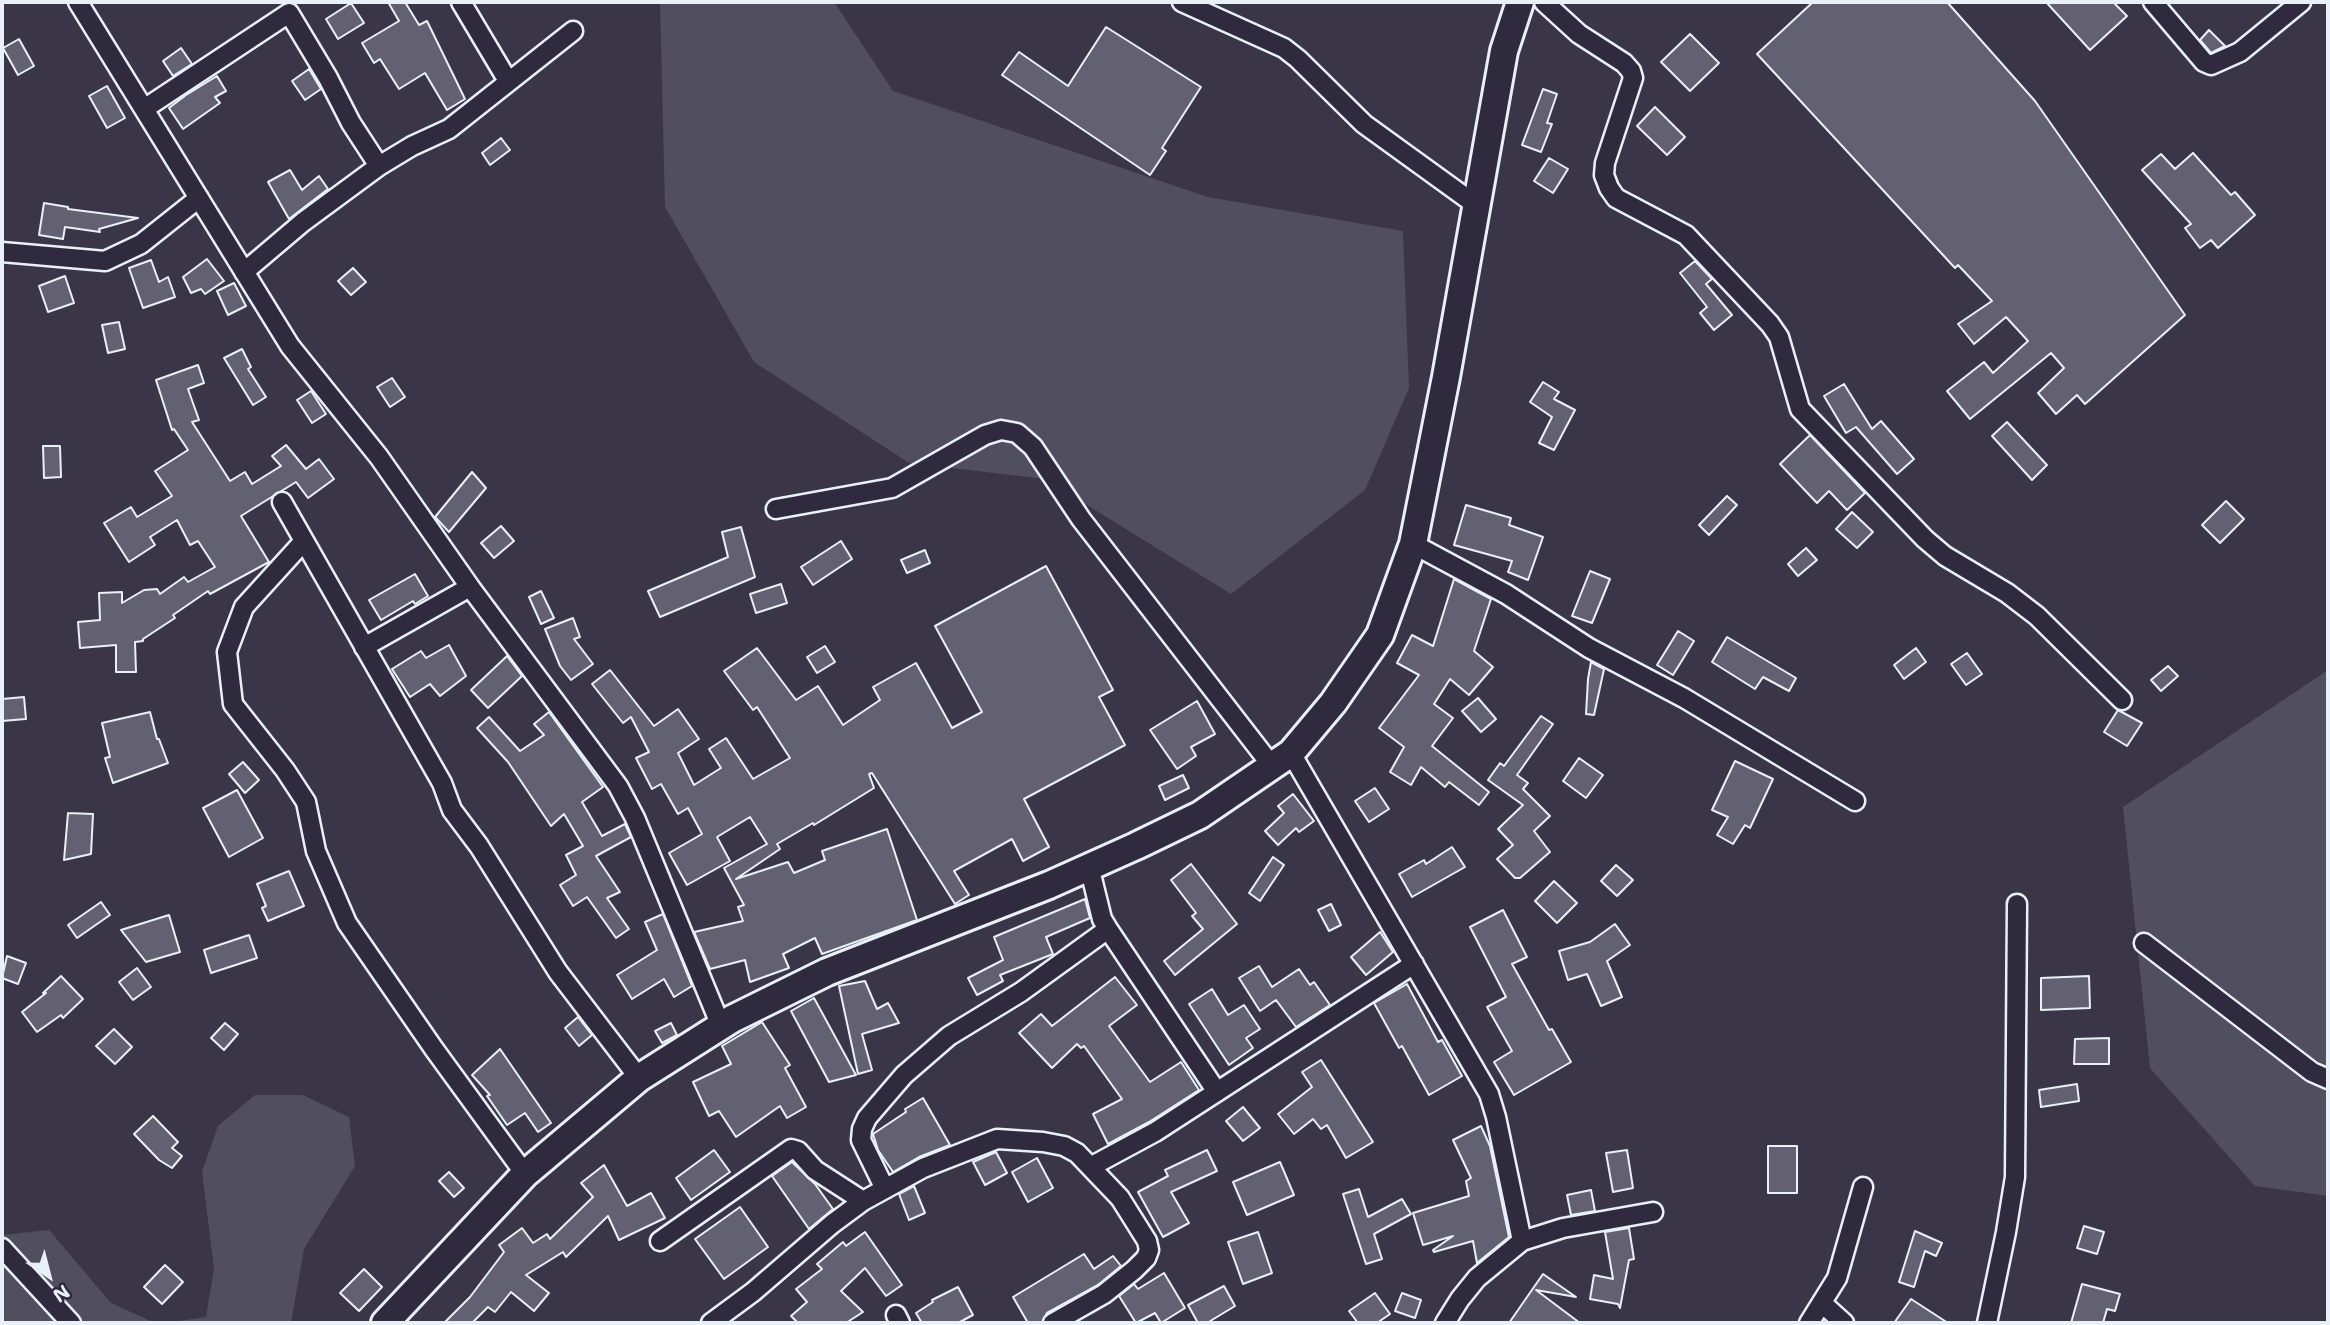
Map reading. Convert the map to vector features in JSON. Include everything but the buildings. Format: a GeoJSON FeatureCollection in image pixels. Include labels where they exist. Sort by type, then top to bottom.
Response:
{"type":"FeatureCollection","features":[{"type":"Feature","properties":{"kind":"main road"},"geometry":{"type":"LineString","coordinates":[[384,1323],[525,1174],[639,1078],[721,1026],[827,972],[1049,885],[1200,815],[1282,759],[1333,703],[1380,635],[1413,544],[1504,51],[1520,2]]}},
{"type":"Feature","properties":{"kind":"street"},"geometry":{"type":"LineString","coordinates":[[78,2],[290,346],[379,457],[470,587],[618,786],[640,830],[721,1026]]}},
{"type":"Feature","properties":{"kind":"street"},"geometry":{"type":"LineString","coordinates":[[461,2],[508,81]]}},
{"type":"Feature","properties":{"kind":"street"},"geometry":{"type":"LineString","coordinates":[[1182,2],[1284,48],[1364,124],[1476,205]]}},
{"type":"Feature","properties":{"kind":"street"},"geometry":{"type":"LineString","coordinates":[[1544,2],[1579,34],[1624,63],[1631,71],[1633,78],[1605,163],[1604,176],[1616,198],[1686,235],[1770,324],[1779,338],[1800,409],[1925,539],[1945,556],[2007,593],[2037,616],[2122,700]]}},
{"type":"Feature","properties":{"kind":"street"},"geometry":{"type":"LineString","coordinates":[[2153,2],[2203,62],[2211,65],[2239,52],[2301,2]]}},
{"type":"Feature","properties":{"kind":"street"},"geometry":{"type":"LineString","coordinates":[[144,109],[289,13],[351,123],[379,166]]}},
{"type":"Feature","properties":{"kind":"street"},"geometry":{"type":"LineString","coordinates":[[244,272],[303,222],[379,166],[412,146],[449,129],[573,31]]}},
{"type":"Feature","properties":{"kind":"street"},"geometry":{"type":"LineString","coordinates":[[2,252],[105,261],[141,244],[199,198]]}},
{"type":"Feature","properties":{"kind":"street"},"geometry":{"type":"LineString","coordinates":[[776,509],[892,488],[985,435],[1001,429],[1017,433],[1033,447],[1081,519],[1282,759],[1414,964],[1489,1094],[1522,1241]]}},
{"type":"Feature","properties":{"kind":"street"},"geometry":{"type":"LineString","coordinates":[[282,502],[442,783],[452,810],[480,846],[558,972],[639,1078]]}},
{"type":"Feature","properties":{"kind":"street"},"geometry":{"type":"LineString","coordinates":[[304,541],[244,607],[227,652],[233,704],[285,770],[306,802],[316,851],[347,923],[525,1174]]}},
{"type":"Feature","properties":{"kind":"street"},"geometry":{"type":"LineString","coordinates":[[1413,544],[1506,594],[1589,648],[1695,705],[1855,801]]}},
{"type":"Feature","properties":{"kind":"street"},"geometry":{"type":"LineString","coordinates":[[364,647],[470,587]]}},
{"type":"Feature","properties":{"kind":"street"},"geometry":{"type":"LineString","coordinates":[[1089,866],[1100,912],[1108,929],[1217,1092]]}},
{"type":"Feature","properties":{"kind":"street"},"geometry":{"type":"LineString","coordinates":[[1987,1323],[2015,1177],[2017,904]]}},
{"type":"Feature","properties":{"kind":"street"},"geometry":{"type":"LineString","coordinates":[[885,1189],[862,1140],[862,1129],[867,1118],[904,1075],[949,1035],[1021,992],[1108,929]]}},
{"type":"Feature","properties":{"kind":"street"},"geometry":{"type":"LineString","coordinates":[[2144,943],[2312,1072],[2328,1079]]}},
{"type":"Feature","properties":{"kind":"street"},"geometry":{"type":"LineString","coordinates":[[1092,1166],[1155,1132],[1414,964]]}},
{"type":"Feature","properties":{"kind":"street"},"geometry":{"type":"LineString","coordinates":[[711,1323],[753,1292],[863,1201],[923,1168],[997,1139],[1044,1142],[1064,1146],[1077,1153],[1120,1198],[1147,1241],[1149,1250],[1146,1258],[1135,1270],[1104,1294],[1053,1323]]}},
{"type":"Feature","properties":{"kind":"street"},"geometry":{"type":"LineString","coordinates":[[660,1241],[791,1149],[798,1151],[815,1170],[863,1201]]}},
{"type":"Feature","properties":{"kind":"street"},"geometry":{"type":"LineString","coordinates":[[1809,1323],[1837,1278],[1863,1187]]}},
{"type":"Feature","properties":{"kind":"street"},"geometry":{"type":"LineString","coordinates":[[1445,1323],[1477,1278],[1522,1241],[1563,1228],[1653,1212]]}},
{"type":"Feature","properties":{"kind":"street"},"geometry":{"type":"LineString","coordinates":[[2,1248],[71,1323]]}},
{"type":"Feature","properties":{"kind":"street"},"geometry":{"type":"LineString","coordinates":[[1823,1304],[1844,1323]]}},
{"type":"Feature","properties":{"kind":"shaded area"},"geometry":{"type":"Polygon","coordinates":[[[660,2],[834,2],[893,91],[1208,197],[1403,231],[1409,388],[1365,490],[1231,594],[1045,479],[909,463],[754,362],[665,207],[660,2]]]}},
{"type":"Feature","properties":{"kind":"shaded area"},"geometry":{"type":"Polygon","coordinates":[[[2328,670],[2328,1196],[2255,1186],[2150,1068],[2123,807],[2328,670]]]}},
{"type":"Feature","properties":{"kind":"shaded area"},"geometry":{"type":"Polygon","coordinates":[[[255,1095],[303,1095],[349,1117],[355,1166],[304,1249],[291,1323],[165,1323],[206,1317],[214,1269],[202,1172],[218,1126],[255,1095]]]}},
{"type":"Feature","properties":{"kind":"shaded area"},"geometry":{"type":"Polygon","coordinates":[[[49,1230],[111,1303],[155,1323],[2,1323],[2,1235],[49,1230]]]}}]}
